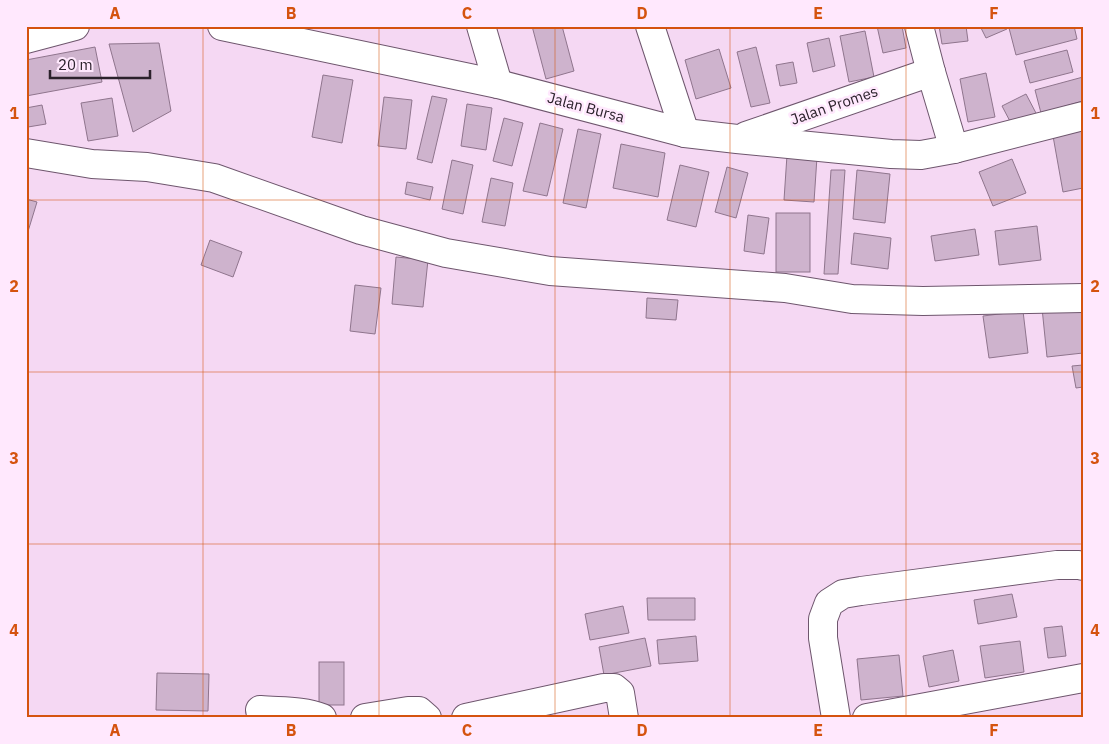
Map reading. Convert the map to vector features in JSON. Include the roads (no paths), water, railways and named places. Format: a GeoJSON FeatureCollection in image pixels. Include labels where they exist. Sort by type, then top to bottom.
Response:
{"type":"FeatureCollection","features":[{"type":"Feature","properties":{"kind":"street"},"geometry":{"type":"LineString","coordinates":[[26,39],[75,26]]}},
{"type":"Feature","properties":{"kind":"street","name":"Jalan Bursa"},"geometry":{"type":"LineString","coordinates":[[222,26],[498,84],[685,133],[737,139],[891,154],[921,155],[954,149],[1083,116]]}},
{"type":"Feature","properties":{"kind":"street"},"geometry":{"type":"LineString","coordinates":[[481,26],[498,84]]}},
{"type":"Feature","properties":{"kind":"street"},"geometry":{"type":"LineString","coordinates":[[650,26],[685,133]]}},
{"type":"Feature","properties":{"kind":"street"},"geometry":{"type":"LineString","coordinates":[[919,26],[954,149]]}},
{"type":"Feature","properties":{"kind":"street","name":"Jalan Promes"},"geometry":{"type":"LineString","coordinates":[[737,139],[931,72]]}},
{"type":"Feature","properties":{"kind":"street"},"geometry":{"type":"LineString","coordinates":[[26,153],[92,164],[146,167],[214,178],[361,230],[446,253],[550,271],[784,288],[852,299],[923,301],[1083,298]]}},
{"type":"Feature","properties":{"kind":"street"},"geometry":{"type":"LineString","coordinates":[[836,718],[823,638],[823,618],[829,603],[844,594],[862,591],[1057,565],[1083,566]]}},
{"type":"Feature","properties":{"kind":"street"},"geometry":{"type":"LineString","coordinates":[[867,718],[1083,678]]}},
{"type":"Feature","properties":{"kind":"street"},"geometry":{"type":"LineString","coordinates":[[466,718],[604,688],[614,688],[620,693],[624,718]]}},
{"type":"Feature","properties":{"kind":"street"},"geometry":{"type":"LineString","coordinates":[[260,710],[304,713],[322,718]]}},
{"type":"Feature","properties":{"kind":"street"},"geometry":{"type":"LineString","coordinates":[[365,718],[419,711],[427,718]]}}]}
